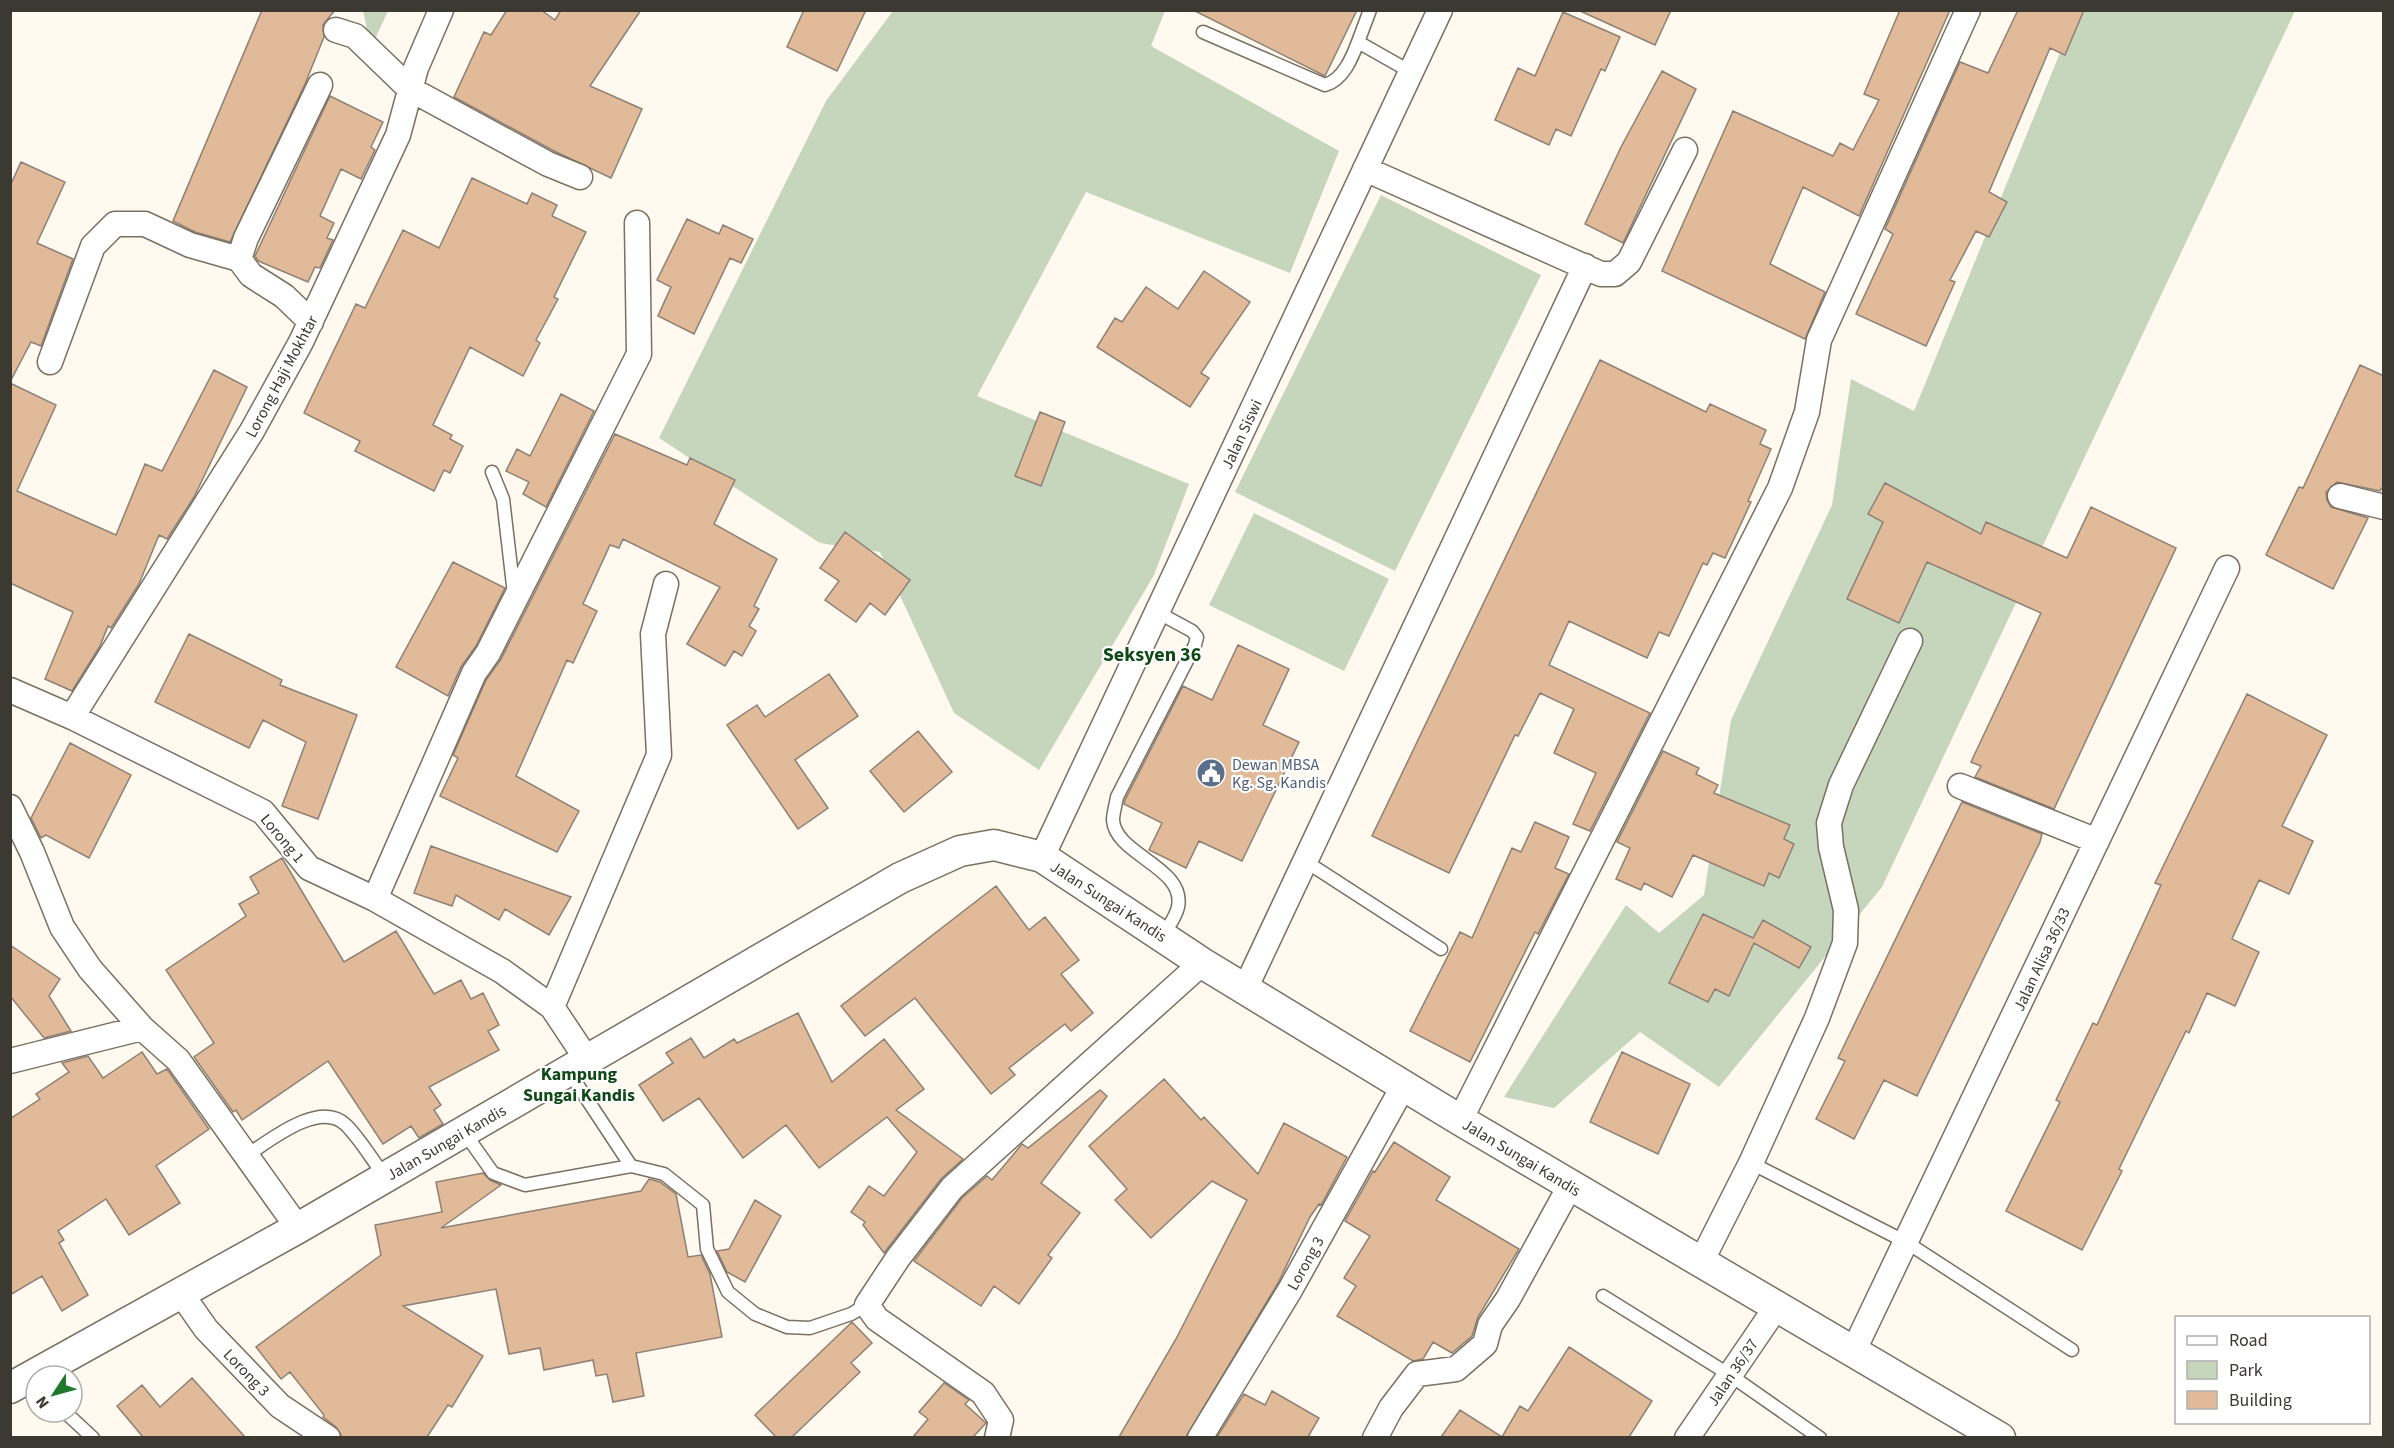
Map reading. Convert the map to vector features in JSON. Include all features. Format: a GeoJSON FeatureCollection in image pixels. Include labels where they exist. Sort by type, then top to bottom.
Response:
{"type":"FeatureCollection","features":[{"type":"Feature","properties":{"kind":"street","name":"Lorong Haji Mokhtar"},"geometry":{"type":"LineString","coordinates":[[72,717],[252,432],[311,322],[398,135],[416,68],[441,10]]}},
{"type":"Feature","properties":{"kind":"street","name":"Jalan Siswi"},"geometry":{"type":"LineString","coordinates":[[1042,857],[1440,10]]}},
{"type":"Feature","properties":{"kind":"street"},"geometry":{"type":"LineString","coordinates":[[1460,1120],[1780,488],[1807,412],[1818,340],[1968,10]]}},
{"type":"Feature","properties":{"kind":"street"},"geometry":{"type":"LineString","coordinates":[[336,30],[355,36],[410,89],[548,164],[580,177]]}},
{"type":"Feature","properties":{"kind":"street"},"geometry":{"type":"LineString","coordinates":[[239,259],[246,238],[320,85]]}},
{"type":"Feature","properties":{"kind":"street"},"geometry":{"type":"LineString","coordinates":[[1365,169],[1601,274],[1616,274],[1629,262],[1685,150]]}},
{"type":"Feature","properties":{"kind":"street"},"geometry":{"type":"LineString","coordinates":[[375,899],[474,674],[488,653],[639,354],[637,223]]}},
{"type":"Feature","properties":{"kind":"street"},"geometry":{"type":"LineString","coordinates":[[50,362],[93,246],[115,224],[145,224],[190,245],[239,259],[251,275],[284,296],[311,322]]}},
{"type":"Feature","properties":{"kind":"street"},"geometry":{"type":"LineString","coordinates":[[1245,989],[1585,266]]}},
{"type":"Feature","properties":{"kind":"street"},"geometry":{"type":"LineString","coordinates":[[2340,496],[2384,507]]}},
{"type":"Feature","properties":{"kind":"street","name":"Jalan Alisa 36/33"},"geometry":{"type":"LineString","coordinates":[[1854,1350],[2227,568]]}},
{"type":"Feature","properties":{"kind":"street"},"geometry":{"type":"LineString","coordinates":[[552,1007],[659,755],[653,634],[666,584]]}},
{"type":"Feature","properties":{"kind":"street"},"geometry":{"type":"LineString","coordinates":[[1701,1262],[1751,1163],[1817,1017],[1845,944],[1846,910],[1831,847],[1829,823],[1841,785],[1910,641]]}},
{"type":"Feature","properties":{"kind":"street","name":"Lorong 1"},"geometry":{"type":"LineString","coordinates":[[10,690],[72,717],[263,812],[309,868],[375,899],[502,971],[552,1007],[578,1066]]}},
{"type":"Feature","properties":{"kind":"street"},"geometry":{"type":"LineString","coordinates":[[1960,786],[2097,841]]}},
{"type":"Feature","properties":{"kind":"street"},"geometry":{"type":"LineString","coordinates":[[10,807],[32,852],[62,927],[90,969],[142,1028],[178,1060],[297,1228]]}},
{"type":"Feature","properties":{"kind":"street","name":"Jalan Sungai Kandis"},"geometry":{"type":"LineString","coordinates":[[58,1364],[180,1292],[385,1178],[910,873],[960,851],[994,845],[1042,857],[1202,963],[1460,1120],[1854,1350],[1997,1437]]}},
{"type":"Feature","properties":{"kind":"street"},"geometry":{"type":"LineString","coordinates":[[997,1437],[1001,1420],[983,1393],[877,1319],[867,1305],[898,1257],[952,1188],[1202,963]]}},
{"type":"Feature","properties":{"kind":"street"},"geometry":{"type":"LineString","coordinates":[[10,1061],[142,1028]]}},
{"type":"Feature","properties":{"kind":"street","name":"Lorong 3"},"geometry":{"type":"LineString","coordinates":[[1200,1437],[1290,1290],[1404,1085]]}},
{"type":"Feature","properties":{"kind":"street"},"geometry":{"type":"LineString","coordinates":[[1375,1437],[1391,1408],[1417,1374],[1456,1369],[1485,1344],[1490,1325],[1508,1299],[1570,1186]]}},
{"type":"Feature","properties":{"kind":"street","name":"Lorong 3"},"geometry":{"type":"LineString","coordinates":[[180,1292],[206,1329],[280,1406],[328,1437]]}},
{"type":"Feature","properties":{"kind":"street","name":"Jalan 36/37"},"geometry":{"type":"LineString","coordinates":[[1687,1437],[1777,1306]]}},
{"type":"Feature","properties":{"kind":"lane"},"geometry":{"type":"LineString","coordinates":[[1203,32],[1325,86],[1337,80],[1351,59],[1370,10]]}},
{"type":"Feature","properties":{"kind":"lane"},"geometry":{"type":"LineString","coordinates":[[1358,42],[1411,72]]}},
{"type":"Feature","properties":{"kind":"lane"},"geometry":{"type":"LineString","coordinates":[[492,472],[503,499],[514,601]]}},
{"type":"Feature","properties":{"kind":"lane"},"geometry":{"type":"LineString","coordinates":[[1157,612],[1192,631],[1197,637],[1117,797],[1113,821],[1120,837],[1166,874],[1174,888],[1178,906],[1163,937]]}},
{"type":"Feature","properties":{"kind":"lane"},"geometry":{"type":"LineString","coordinates":[[1305,861],[1441,950]]}},
{"type":"Feature","properties":{"kind":"lane"},"geometry":{"type":"LineString","coordinates":[[578,1066],[631,1166]]}},
{"type":"Feature","properties":{"kind":"lane"},"geometry":{"type":"LineString","coordinates":[[246,1156],[294,1125],[313,1117],[327,1118],[344,1123],[385,1178]]}},
{"type":"Feature","properties":{"kind":"lane"},"geometry":{"type":"LineString","coordinates":[[464,1132],[493,1173],[525,1185],[631,1166],[664,1174],[703,1205],[707,1249],[728,1292],[755,1314],[787,1327],[810,1328],[850,1314],[867,1305]]}},
{"type":"Feature","properties":{"kind":"lane"},"geometry":{"type":"LineString","coordinates":[[1751,1163],[1906,1242],[2072,1350]]}},
{"type":"Feature","properties":{"kind":"lane"},"geometry":{"type":"LineString","coordinates":[[1604,1296],[1730,1375],[1820,1437]]}},
{"type":"Feature","properties":{"kind":"lane"},"geometry":{"type":"LineString","coordinates":[[78,1424],[93,1437]]}},
{"type":"Feature","properties":{"kind":"green space"},"geometry":{"type":"Polygon","coordinates":[[[363,11],[388,11],[371,48],[363,11]]]}},
{"type":"Feature","properties":{"kind":"green space"},"geometry":{"type":"Polygon","coordinates":[[[893,11],[1165,11],[1151,46],[1339,151],[1290,273],[1086,192],[977,396],[1189,484],[1154,575],[1039,770],[954,713],[880,552],[820,543],[659,438],[826,101],[893,11]]]}},
{"type":"Feature","properties":{"kind":"green space"},"geometry":{"type":"Polygon","coordinates":[[[2077,11],[2295,11],[1882,887],[1719,1087],[1640,1032],[1554,1108],[1504,1097],[1626,905],[1659,933],[1704,895],[1731,720],[1832,505],[1851,379],[1914,411],[2077,11]]]}},
{"type":"Feature","properties":{"kind":"green space"},"geometry":{"type":"Polygon","coordinates":[[[1381,195],[1541,275],[1395,571],[1235,492],[1381,195]]]}},
{"type":"Feature","properties":{"kind":"green space"},"geometry":{"type":"Polygon","coordinates":[[[1254,513],[1389,579],[1344,671],[1209,605],[1254,513]]]}},
{"type":"Feature","properties":{"kind":"building"},"geometry":{"type":"Polygon","coordinates":[[[262,10],[335,10],[323,25],[324,37],[305,84],[230,242],[195,232],[173,221],[262,10]]]}},
{"type":"Feature","properties":{"kind":"building"},"geometry":{"type":"Polygon","coordinates":[[[507,10],[541,10],[555,20],[561,10],[641,10],[590,86],[642,109],[611,178],[554,151],[454,97],[484,32],[491,35],[507,10]]]}},
{"type":"Feature","properties":{"kind":"building"},"geometry":{"type":"Polygon","coordinates":[[[804,10],[866,10],[837,71],[787,47],[804,10]]]}},
{"type":"Feature","properties":{"kind":"building"},"geometry":{"type":"Polygon","coordinates":[[[1193,10],[1357,10],[1325,76],[1193,10]]]}},
{"type":"Feature","properties":{"kind":"building"},"geometry":{"type":"Polygon","coordinates":[[[1578,10],[1671,10],[1655,45],[1578,10]]]}},
{"type":"Feature","properties":{"kind":"building"},"geometry":{"type":"Polygon","coordinates":[[[1900,10],[1950,10],[1859,216],[1803,187],[1770,264],[1825,292],[1805,339],[1662,271],[1733,111],[1833,156],[1840,143],[1853,150],[1879,100],[1864,94],[1900,10]]]}},
{"type":"Feature","properties":{"kind":"building"},"geometry":{"type":"Polygon","coordinates":[[[2018,10],[2084,10],[2065,55],[2050,48],[1989,192],[2007,202],[1989,237],[1976,231],[1950,280],[1955,282],[1926,346],[1856,314],[1893,234],[1885,229],[1960,62],[1988,73],[2018,10]]]}},
{"type":"Feature","properties":{"kind":"building"},"geometry":{"type":"Polygon","coordinates":[[[1563,12],[1620,37],[1605,71],[1601,69],[1571,136],[1556,129],[1549,145],[1495,120],[1518,68],[1535,76],[1563,12]]]}},
{"type":"Feature","properties":{"kind":"building"},"geometry":{"type":"Polygon","coordinates":[[[1662,71],[1696,89],[1623,243],[1585,224],[1621,147],[1662,71]]]}},
{"type":"Feature","properties":{"kind":"building"},"geometry":{"type":"Polygon","coordinates":[[[330,96],[383,122],[371,147],[375,150],[361,179],[341,169],[320,216],[334,223],[327,238],[333,240],[320,268],[315,267],[308,282],[258,261],[255,256],[330,96]]]}},
{"type":"Feature","properties":{"kind":"building"},"geometry":{"type":"Polygon","coordinates":[[[21,162],[65,182],[37,243],[73,259],[41,346],[31,342],[10,382],[10,186],[21,162]]]}},
{"type":"Feature","properties":{"kind":"building"},"geometry":{"type":"Polygon","coordinates":[[[472,178],[527,204],[532,193],[557,205],[552,216],[586,232],[554,297],[558,299],[536,340],[540,343],[523,376],[470,347],[433,425],[452,435],[450,439],[463,446],[450,473],[444,470],[434,491],[355,451],[360,441],[304,413],[356,304],[365,308],[403,230],[439,248],[472,178]]]}},
{"type":"Feature","properties":{"kind":"building"},"geometry":{"type":"Polygon","coordinates":[[[687,219],[719,234],[723,225],[753,239],[741,263],[730,258],[694,334],[658,316],[671,287],[657,280],[687,219]]]}},
{"type":"Feature","properties":{"kind":"building"},"geometry":{"type":"Polygon","coordinates":[[[1204,271],[1250,302],[1201,373],[1209,378],[1190,407],[1097,347],[1115,318],[1122,322],[1146,287],[1178,309],[1204,271]]]}},
{"type":"Feature","properties":{"kind":"building"},"geometry":{"type":"Polygon","coordinates":[[[1600,360],[1706,412],[1710,404],[1766,430],[1760,444],[1771,449],[1748,501],[1751,502],[1725,558],[1713,553],[1707,565],[1703,563],[1669,636],[1659,632],[1647,658],[1569,621],[1549,665],[1650,713],[1590,831],[1573,824],[1596,773],[1554,753],[1574,709],[1540,693],[1518,736],[1515,735],[1449,873],[1372,836],[1600,360]]]}},
{"type":"Feature","properties":{"kind":"building"},"geometry":{"type":"Polygon","coordinates":[[[2360,365],[2384,376],[2384,485],[2380,491],[2337,482],[2326,492],[2331,507],[2368,518],[2333,589],[2266,555],[2299,487],[2303,488],[2360,365]]]}},
{"type":"Feature","properties":{"kind":"building"},"geometry":{"type":"Polygon","coordinates":[[[214,370],[247,387],[194,497],[167,539],[159,535],[139,584],[111,628],[108,626],[100,646],[72,691],[45,679],[73,612],[10,583],[10,383],[56,405],[17,491],[116,535],[145,464],[162,471],[214,370]]]}},
{"type":"Feature","properties":{"kind":"building"},"geometry":{"type":"Polygon","coordinates":[[[561,394],[594,411],[546,507],[523,494],[529,482],[506,471],[517,449],[530,456],[561,394]]]}},
{"type":"Feature","properties":{"kind":"building"},"geometry":{"type":"Polygon","coordinates":[[[1040,412],[1065,422],[1041,486],[1015,476],[1040,412]]]}},
{"type":"Feature","properties":{"kind":"building"},"geometry":{"type":"Polygon","coordinates":[[[615,434],[687,465],[690,458],[735,480],[714,524],[777,559],[754,606],[759,609],[749,626],[756,631],[742,656],[734,651],[725,666],[687,644],[720,587],[623,539],[619,548],[610,545],[583,604],[597,611],[573,663],[567,660],[516,776],[579,811],[557,852],[440,796],[458,758],[453,755],[486,680],[501,659],[615,434]]]}},
{"type":"Feature","properties":{"kind":"building"},"geometry":{"type":"Polygon","coordinates":[[[1885,483],[1981,534],[1986,522],[2067,558],[2091,507],[2176,548],[2054,809],[1975,777],[1981,766],[1971,762],[2041,613],[1927,562],[1899,623],[1847,599],[1883,522],[1868,514],[1885,483]]]}},
{"type":"Feature","properties":{"kind":"building"},"geometry":{"type":"Polygon","coordinates":[[[845,532],[910,580],[885,615],[870,603],[856,622],[825,600],[839,581],[820,568],[845,532]]]}},
{"type":"Feature","properties":{"kind":"building"},"geometry":{"type":"Polygon","coordinates":[[[453,562],[505,588],[476,646],[461,667],[448,696],[396,667],[453,562]]]}},
{"type":"Feature","properties":{"kind":"building"},"geometry":{"type":"Polygon","coordinates":[[[189,634],[282,680],[280,685],[357,715],[318,819],[282,806],[306,742],[263,720],[249,748],[155,702],[189,634]]]}},
{"type":"Feature","properties":{"kind":"building","name":"Dewan MBSA Kg. Sg. Kandis"},"geometry":{"type":"Polygon","coordinates":[[[1238,645],[1289,669],[1263,725],[1299,742],[1242,861],[1199,841],[1186,868],[1149,850],[1162,823],[1124,804],[1183,686],[1212,700],[1238,645]]]}},
{"type":"Feature","properties":{"kind":"building"},"geometry":{"type":"Polygon","coordinates":[[[829,674],[858,716],[795,760],[828,808],[798,829],[727,725],[757,705],[765,717],[829,674]]]}},
{"type":"Feature","properties":{"kind":"building"},"geometry":{"type":"Polygon","coordinates":[[[2247,694],[2327,735],[2282,826],[2313,841],[2289,894],[2259,880],[2232,939],[2259,952],[2235,1006],[2207,993],[2189,1033],[2186,1031],[2119,1169],[2122,1171],[2082,1250],[2006,1211],[2060,1102],[2056,1100],[2093,1023],[2097,1025],[2161,885],[2155,883],[2247,694]]]}},
{"type":"Feature","properties":{"kind":"building"},"geometry":{"type":"Polygon","coordinates":[[[918,731],[952,772],[904,812],[870,771],[918,731]]]}},
{"type":"Feature","properties":{"kind":"building"},"geometry":{"type":"Polygon","coordinates":[[[70,743],[131,775],[89,858],[46,835],[41,838],[31,818],[70,743]]]}},
{"type":"Feature","properties":{"kind":"building"},"geometry":{"type":"Polygon","coordinates":[[[1663,751],[1699,768],[1696,774],[1718,785],[1714,793],[1790,825],[1784,839],[1794,844],[1779,878],[1769,873],[1764,886],[1693,855],[1672,897],[1644,883],[1641,890],[1616,879],[1630,848],[1617,842],[1663,751]]]}},
{"type":"Feature","properties":{"kind":"building"},"geometry":{"type":"Polygon","coordinates":[[[1962,802],[2042,834],[2040,842],[1917,1096],[1884,1080],[1854,1139],[1816,1119],[1845,1061],[1838,1058],[1962,802]]]}},
{"type":"Feature","properties":{"kind":"building"},"geometry":{"type":"Polygon","coordinates":[[[1535,822],[1569,837],[1555,868],[1569,874],[1538,934],[1535,932],[1470,1062],[1410,1031],[1460,932],[1472,938],[1512,848],[1521,852],[1535,822]]]}},
{"type":"Feature","properties":{"kind":"building"},"geometry":{"type":"Polygon","coordinates":[[[431,846],[571,897],[549,935],[505,909],[499,920],[456,895],[452,906],[414,893],[431,846]]]}},
{"type":"Feature","properties":{"kind":"building"},"geometry":{"type":"Polygon","coordinates":[[[282,858],[344,962],[396,931],[434,994],[461,980],[471,999],[483,993],[499,1025],[488,1031],[499,1050],[429,1087],[441,1105],[434,1110],[443,1124],[419,1138],[411,1126],[383,1144],[328,1061],[242,1120],[236,1110],[233,1112],[194,1057],[214,1043],[166,970],[246,916],[239,904],[259,893],[250,877],[282,858]]]}},
{"type":"Feature","properties":{"kind":"building"},"geometry":{"type":"Polygon","coordinates":[[[996,886],[1029,930],[1045,917],[1079,960],[1061,974],[1093,1013],[1071,1031],[1065,1024],[1009,1068],[1015,1075],[991,1094],[915,998],[865,1036],[841,1006],[996,886]]]}},
{"type":"Feature","properties":{"kind":"building"},"geometry":{"type":"Polygon","coordinates":[[[1703,914],[1753,938],[1763,920],[1811,947],[1799,968],[1754,943],[1729,996],[1715,989],[1708,1002],[1669,983],[1703,914]]]}},
{"type":"Feature","properties":{"kind":"building"},"geometry":{"type":"Polygon","coordinates":[[[10,945],[60,979],[49,996],[71,1031],[44,1038],[10,996],[10,945]]]}},
{"type":"Feature","properties":{"kind":"building"},"geometry":{"type":"Polygon","coordinates":[[[798,1013],[832,1082],[884,1039],[924,1089],[896,1110],[963,1159],[941,1179],[884,1253],[863,1225],[865,1222],[851,1212],[869,1186],[884,1196],[917,1152],[887,1117],[819,1168],[786,1125],[743,1158],[699,1098],[663,1121],[639,1085],[673,1063],[666,1053],[691,1038],[704,1058],[734,1039],[737,1043],[798,1013]]]}},
{"type":"Feature","properties":{"kind":"building"},"geometry":{"type":"Polygon","coordinates":[[[142,1052],[157,1074],[167,1069],[209,1129],[156,1166],[180,1203],[129,1235],[106,1199],[58,1231],[64,1240],[59,1243],[88,1295],[62,1311],[42,1276],[10,1295],[10,1119],[40,1099],[36,1094],[69,1072],[62,1063],[88,1056],[103,1078],[142,1052]]]}},
{"type":"Feature","properties":{"kind":"building"},"geometry":{"type":"Polygon","coordinates":[[[1622,1052],[1690,1084],[1658,1154],[1590,1122],[1622,1052]]]}},
{"type":"Feature","properties":{"kind":"building"},"geometry":{"type":"Polygon","coordinates":[[[1164,1079],[1201,1120],[1204,1117],[1258,1174],[1284,1123],[1347,1157],[1321,1205],[1319,1204],[1310,1217],[1278,1283],[1186,1437],[1119,1437],[1176,1339],[1247,1200],[1212,1181],[1151,1238],[1115,1200],[1127,1189],[1089,1146],[1164,1079]]]}},
{"type":"Feature","properties":{"kind":"building"},"geometry":{"type":"Polygon","coordinates":[[[1100,1090],[1107,1096],[1041,1183],[1080,1213],[1048,1255],[1052,1258],[1019,1304],[994,1286],[981,1306],[914,1261],[962,1198],[987,1176],[992,1180],[1022,1144],[1028,1148],[1100,1090]]]}},
{"type":"Feature","properties":{"kind":"building"},"geometry":{"type":"Polygon","coordinates":[[[1394,1142],[1450,1177],[1436,1200],[1519,1249],[1478,1317],[1472,1336],[1452,1353],[1433,1342],[1423,1359],[1413,1361],[1337,1316],[1356,1286],[1344,1278],[1370,1236],[1345,1221],[1373,1171],[1375,1172],[1394,1142]]]}},
{"type":"Feature","properties":{"kind":"building"},"geometry":{"type":"Polygon","coordinates":[[[483,1173],[490,1180],[501,1185],[441,1228],[641,1191],[649,1179],[660,1182],[676,1194],[688,1257],[701,1255],[710,1274],[722,1337],[636,1353],[644,1396],[613,1402],[607,1374],[596,1376],[593,1360],[544,1370],[540,1348],[509,1354],[496,1289],[403,1306],[483,1356],[452,1407],[448,1405],[427,1437],[342,1437],[336,1427],[323,1417],[324,1415],[290,1372],[281,1379],[256,1347],[381,1255],[375,1225],[442,1212],[436,1182],[483,1173]]]}},
{"type":"Feature","properties":{"kind":"building"},"geometry":{"type":"Polygon","coordinates":[[[755,1200],[781,1216],[745,1282],[727,1272],[717,1251],[729,1249],[755,1200]]]}},
{"type":"Feature","properties":{"kind":"building"},"geometry":{"type":"Polygon","coordinates":[[[852,1322],[872,1343],[851,1363],[860,1372],[792,1437],[776,1437],[755,1415],[852,1322]]]}},
{"type":"Feature","properties":{"kind":"building"},"geometry":{"type":"Polygon","coordinates":[[[1569,1347],[1652,1401],[1629,1437],[1502,1437],[1520,1406],[1528,1411],[1569,1347]]]}},
{"type":"Feature","properties":{"kind":"building"},"geometry":{"type":"Polygon","coordinates":[[[192,1378],[245,1437],[143,1437],[117,1406],[142,1385],[160,1407],[192,1378]]]}},
{"type":"Feature","properties":{"kind":"building"},"geometry":{"type":"Polygon","coordinates":[[[944,1383],[969,1400],[965,1404],[986,1423],[973,1437],[913,1437],[928,1419],[919,1412],[944,1383]]]}},
{"type":"Feature","properties":{"kind":"building"},"geometry":{"type":"Polygon","coordinates":[[[1272,1391],[1319,1418],[1308,1437],[1217,1437],[1244,1394],[1265,1405],[1272,1391]]]}},
{"type":"Feature","properties":{"kind":"building"},"geometry":{"type":"Polygon","coordinates":[[[1460,1410],[1502,1437],[1441,1437],[1460,1410]]]}},
{"type":"Feature","properties":{"kind":"place","name":"Dewan MBSA Kg. Sg. Kandis"},"geometry":{"type":"Point","coordinates":[1211,773]}},
{"type":"Feature","properties":{"kind":"district","name":"Seksyen 36"},"geometry":{"type":"Point","coordinates":[1152,654]}},
{"type":"Feature","properties":{"kind":"district","name":"Kampung Sungai Kandis"},"geometry":{"type":"Point","coordinates":[579,1084]}}]}
